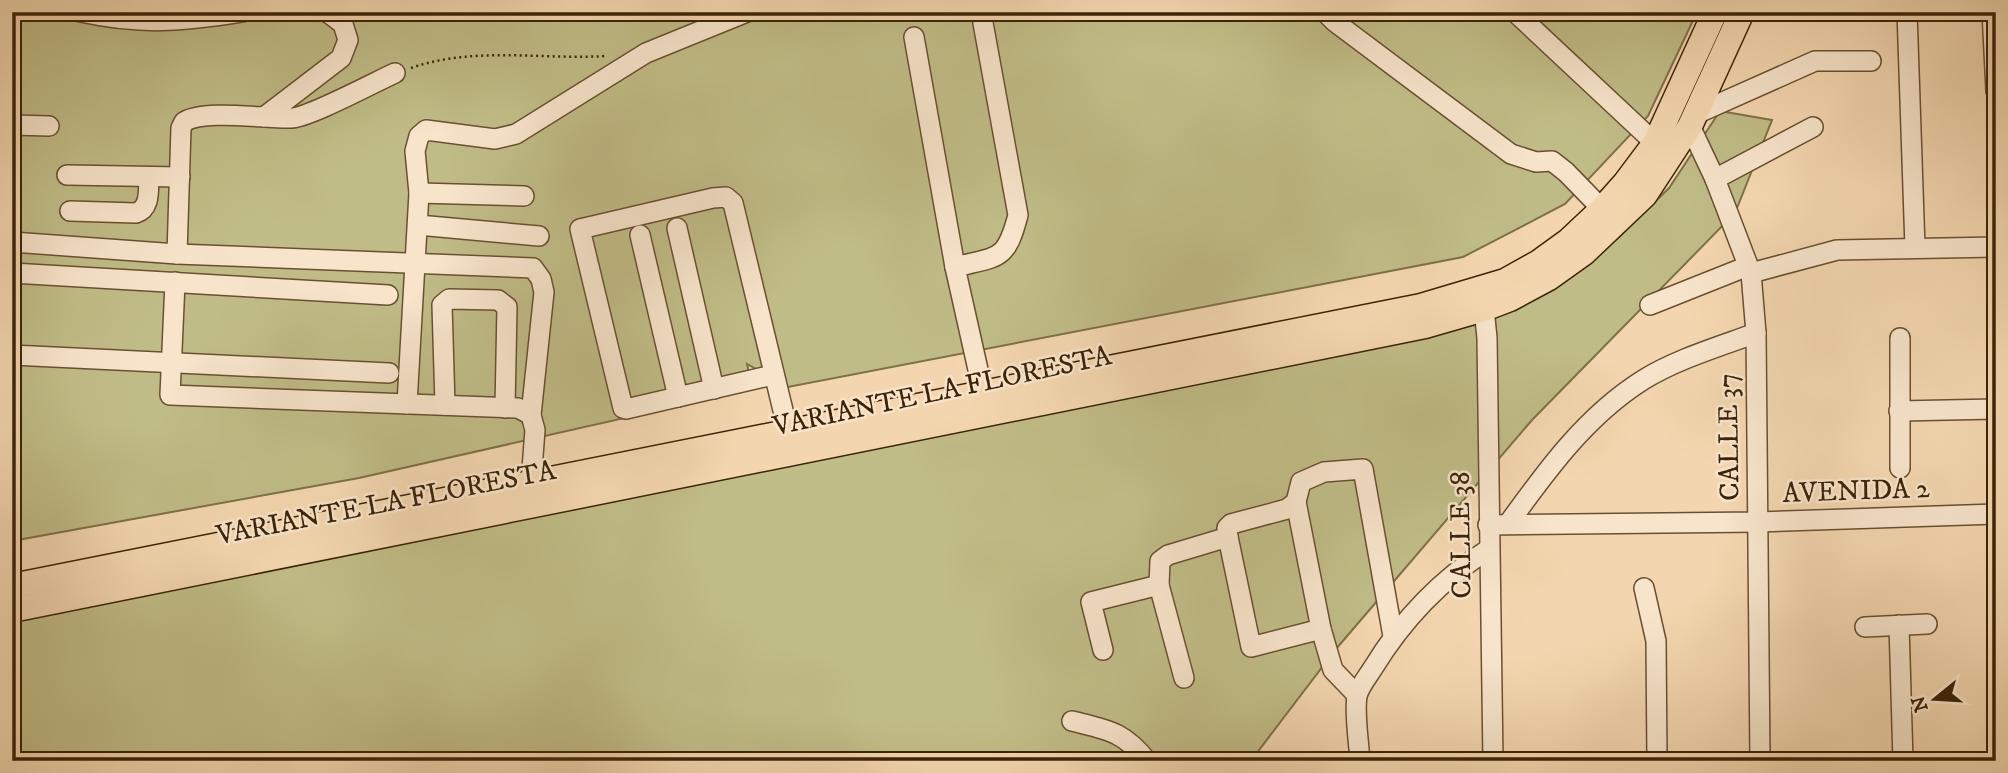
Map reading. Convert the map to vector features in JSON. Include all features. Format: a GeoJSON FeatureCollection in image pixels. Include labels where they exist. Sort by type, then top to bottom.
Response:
{"type":"FeatureCollection","features":[{"type":"Feature","properties":{"kind":"main road","name":"VARIANTE LA FLORESTA"},"geometry":{"type":"LineString","coordinates":[[12,586],[531,482],[1127,384],[1423,316],[1505,281],[1539,262],[1602,209],[1655,143],[1715,12]]}},
{"type":"Feature","properties":{"kind":"main road","name":"VARIANTE LA FLORESTA"},"geometry":{"type":"LineString","coordinates":[[12,610],[800,436],[983,392],[1423,316],[1484,309],[1510,299],[1549,278],[1584,253],[1645,195],[1693,120],[1742,12]]}},
{"type":"Feature","properties":{"kind":"street"},"geometry":{"type":"LineString","coordinates":[[81,12],[131,22],[162,22],[189,21],[242,12]]}},
{"type":"Feature","properties":{"kind":"street"},"geometry":{"type":"LineString","coordinates":[[264,117],[341,58],[348,40],[343,24],[327,12]]}},
{"type":"Feature","properties":{"kind":"street"},"geometry":{"type":"LineString","coordinates":[[407,404],[418,225],[419,193],[415,151],[419,136],[426,130],[495,139],[516,134],[646,53],[747,12]]}},
{"type":"Feature","properties":{"kind":"street"},"geometry":{"type":"LineString","coordinates":[[1325,12],[1511,153],[1536,162],[1552,161],[1602,209]]}},
{"type":"Feature","properties":{"kind":"street"},"geometry":{"type":"LineString","coordinates":[[1515,12],[1655,143]]}},
{"type":"Feature","properties":{"kind":"street"},"geometry":{"type":"LineString","coordinates":[[1907,12],[1914,248]]}},
{"type":"Feature","properties":{"kind":"street"},"geometry":{"type":"LineString","coordinates":[[1992,12],[1996,91]]}},
{"type":"Feature","properties":{"kind":"street"},"geometry":{"type":"LineString","coordinates":[[955,267],[999,255],[1012,240],[1018,215],[983,23]]}},
{"type":"Feature","properties":{"kind":"street"},"geometry":{"type":"LineString","coordinates":[[914,37],[955,267],[983,392]]}},
{"type":"Feature","properties":{"kind":"street"},"geometry":{"type":"LineString","coordinates":[[1693,120],[1815,61],[1871,61]]}},
{"type":"Feature","properties":{"kind":"street"},"geometry":{"type":"LineString","coordinates":[[177,254],[181,128],[188,119],[217,116],[295,119],[395,73]]}},
{"type":"Feature","properties":{"kind":"street","name":"CALLE 37"},"geometry":{"type":"LineString","coordinates":[[1693,120],[1750,270],[1756,332],[1760,761]]}},
{"type":"Feature","properties":{"kind":"street"},"geometry":{"type":"LineString","coordinates":[[12,125],[49,126]]}},
{"type":"Feature","properties":{"kind":"street"},"geometry":{"type":"LineString","coordinates":[[1715,179],[1813,127]]}},
{"type":"Feature","properties":{"kind":"street"},"geometry":{"type":"LineString","coordinates":[[67,175],[180,177]]}},
{"type":"Feature","properties":{"kind":"street"},"geometry":{"type":"LineString","coordinates":[[70,211],[136,214],[143,211],[147,205],[149,177]]}},
{"type":"Feature","properties":{"kind":"street"},"geometry":{"type":"LineString","coordinates":[[419,193],[524,196]]}},
{"type":"Feature","properties":{"kind":"street"},"geometry":{"type":"LineString","coordinates":[[773,375],[626,409],[621,404],[580,229],[726,197],[733,203],[773,375],[800,436]]}},
{"type":"Feature","properties":{"kind":"street"},"geometry":{"type":"LineString","coordinates":[[418,225],[539,236]]}},
{"type":"Feature","properties":{"kind":"street"},"geometry":{"type":"LineString","coordinates":[[677,228],[714,388]]}},
{"type":"Feature","properties":{"kind":"street"},"geometry":{"type":"LineString","coordinates":[[640,235],[678,397]]}},
{"type":"Feature","properties":{"kind":"street"},"geometry":{"type":"LineString","coordinates":[[12,242],[177,254],[527,266],[537,272],[544,292],[531,415],[535,430],[531,482]]}},
{"type":"Feature","properties":{"kind":"street"},"geometry":{"type":"LineString","coordinates":[[1650,305],[1750,270],[1837,250],[1996,247]]}},
{"type":"Feature","properties":{"kind":"street"},"geometry":{"type":"LineString","coordinates":[[12,273],[387,295]]}},
{"type":"Feature","properties":{"kind":"street"},"geometry":{"type":"LineString","coordinates":[[175,282],[170,395],[518,408],[531,415]]}},
{"type":"Feature","properties":{"kind":"street"},"geometry":{"type":"LineString","coordinates":[[444,405],[442,305],[449,299],[498,300],[507,307],[505,408]]}},
{"type":"Feature","properties":{"kind":"street","name":"CALLE 38"},"geometry":{"type":"LineString","coordinates":[[1484,309],[1498,524],[1489,549],[1493,761]]}},
{"type":"Feature","properties":{"kind":"street"},"geometry":{"type":"LineString","coordinates":[[1498,524],[1554,460],[1605,409],[1643,380],[1689,358],[1756,332]]}},
{"type":"Feature","properties":{"kind":"street"},"geometry":{"type":"LineString","coordinates":[[1900,338],[1900,468]]}},
{"type":"Feature","properties":{"kind":"street"},"geometry":{"type":"LineString","coordinates":[[12,355],[389,373]]}},
{"type":"Feature","properties":{"kind":"street"},"geometry":{"type":"LineString","coordinates":[[1899,411],[1996,409]]}},
{"type":"Feature","properties":{"kind":"street"},"geometry":{"type":"LineString","coordinates":[[1357,695],[1333,670],[1321,629],[1296,502],[1301,482],[1324,472],[1363,469],[1393,636]]}},
{"type":"Feature","properties":{"kind":"street"},"geometry":{"type":"LineString","coordinates":[[1296,502],[1287,509],[1231,524],[1227,528],[1228,537],[1251,647],[1321,629]]}},
{"type":"Feature","properties":{"kind":"street","name":"AVENIDA 2"},"geometry":{"type":"LineString","coordinates":[[1498,524],[1758,522],[1996,514]]}},
{"type":"Feature","properties":{"kind":"street"},"geometry":{"type":"LineString","coordinates":[[1184,678],[1159,584],[1160,561],[1168,555],[1228,537]]}},
{"type":"Feature","properties":{"kind":"street"},"geometry":{"type":"LineString","coordinates":[[1360,761],[1357,695],[1393,636],[1436,588],[1459,568],[1489,549]]}},
{"type":"Feature","properties":{"kind":"street"},"geometry":{"type":"LineString","coordinates":[[1103,650],[1091,602],[1159,584]]}},
{"type":"Feature","properties":{"kind":"street"},"geometry":{"type":"LineString","coordinates":[[1644,588],[1656,640],[1657,761]]}},
{"type":"Feature","properties":{"kind":"street"},"geometry":{"type":"LineString","coordinates":[[1865,627],[1927,624]]}},
{"type":"Feature","properties":{"kind":"street"},"geometry":{"type":"LineString","coordinates":[[1899,625],[1903,761]]}},
{"type":"Feature","properties":{"kind":"street"},"geometry":{"type":"LineString","coordinates":[[1072,720],[1113,731],[1132,743],[1147,761]]}},
{"type":"Feature","properties":{"kind":"path"},"geometry":{"type":"LineString","coordinates":[[395,73],[441,59],[482,56],[608,56]]}},
{"type":"Feature","properties":{"kind":"shaded area"},"geometry":{"type":"Polygon","coordinates":[[[12,12],[1697,12],[1648,116],[1565,204],[1463,257],[788,387],[747,364],[753,389],[359,478],[12,541],[12,12]]]}},
{"type":"Feature","properties":{"kind":"shaded area"},"geometry":{"type":"Polygon","coordinates":[[[1720,111],[1772,120],[1735,213],[1532,420],[1336,649],[1256,754],[1201,761],[12,761],[12,616],[1552,282],[1618,238],[1669,188],[1720,111]]]}}]}
